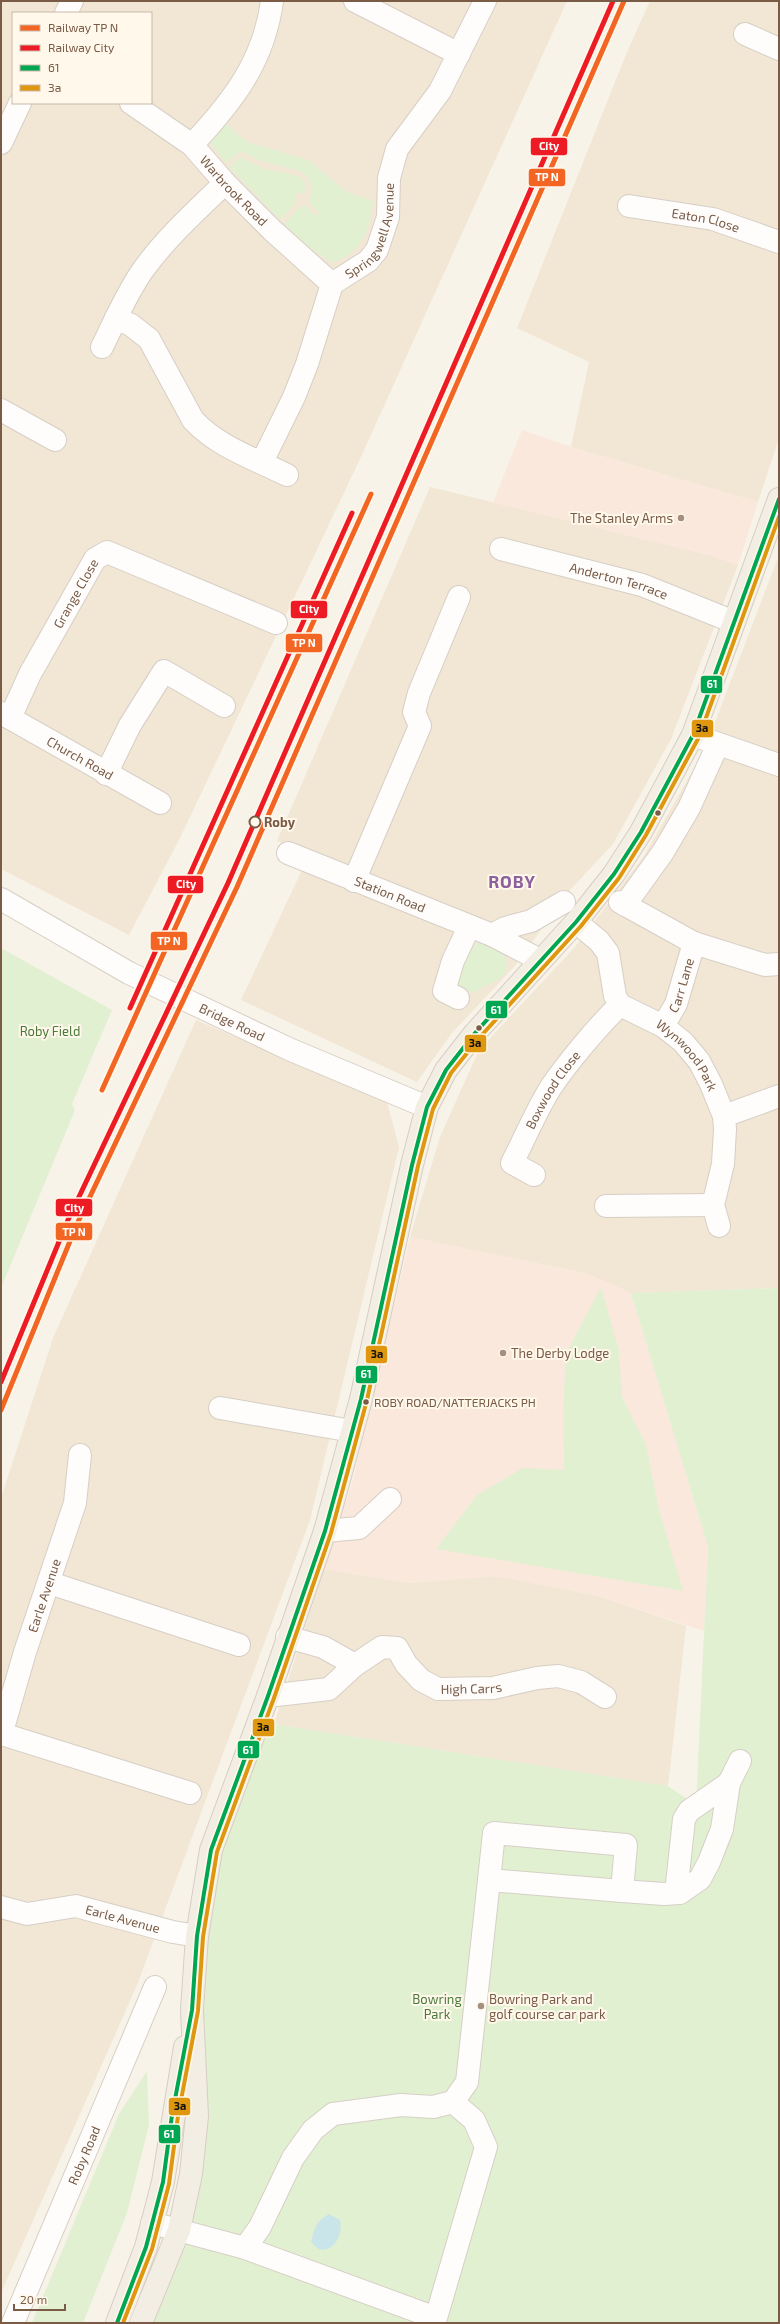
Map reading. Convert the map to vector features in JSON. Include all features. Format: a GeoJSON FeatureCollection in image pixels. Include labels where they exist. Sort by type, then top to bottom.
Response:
{"type":"FeatureCollection","features":[{"type":"Feature","properties":{"kind":"main road"},"geometry":{"type":"LineString","coordinates":[[141,2323],[178,2230],[191,2174],[197,2116],[192,2010],[197,1936],[211,1850],[268,1696],[287,1637],[325,1531],[352,1431],[412,1165],[427,1107],[446,1070],[475,1033],[576,922],[614,874],[641,832],[693,735],[734,622],[774,527],[779,498]]}},
{"type":"Feature","properties":{"kind":"main road"},"geometry":{"type":"LineString","coordinates":[[117,2323],[146,2247],[163,2182],[172,2115],[192,2010]]}},
{"type":"Feature","properties":{"kind":"street"},"geometry":{"type":"LineString","coordinates":[[66,12],[72,1]]}},
{"type":"Feature","properties":{"kind":"street"},"geometry":{"type":"LineString","coordinates":[[192,145],[222,112],[246,79],[264,36],[272,1]]}},
{"type":"Feature","properties":{"kind":"street"},"geometry":{"type":"LineString","coordinates":[[355,1],[459,54]]}},
{"type":"Feature","properties":{"kind":"street","name":"Springwell Avenue"},"geometry":{"type":"LineString","coordinates":[[262,462],[294,397],[307,364],[332,284],[368,261],[377,250],[388,217],[389,178],[397,149],[440,91],[485,1]]}},
{"type":"Feature","properties":{"kind":"street"},"geometry":{"type":"LineString","coordinates":[[745,34],[779,49]]}},
{"type":"Feature","properties":{"kind":"street"},"geometry":{"type":"LineString","coordinates":[[1,142],[20,104]]}},
{"type":"Feature","properties":{"kind":"street","name":"Warbrook Road"},"geometry":{"type":"LineString","coordinates":[[132,104],[192,145],[225,183],[274,231],[332,284]]}},
{"type":"Feature","properties":{"kind":"street"},"geometry":{"type":"LineString","coordinates":[[102,347],[130,290],[155,254],[225,183]]}},
{"type":"Feature","properties":{"kind":"street","name":"Eaton Close"},"geometry":{"type":"LineString","coordinates":[[629,206],[712,219],[779,242]]}},
{"type":"Feature","properties":{"kind":"street"},"geometry":{"type":"LineString","coordinates":[[116,318],[131,325],[149,339],[156,349],[184,406],[193,420],[203,431],[215,440],[287,475]]}},
{"type":"Feature","properties":{"kind":"street"},"geometry":{"type":"LineString","coordinates":[[1,410],[55,440]]}},
{"type":"Feature","properties":{"kind":"street","name":"Anderton Terrace"},"geometry":{"type":"LineString","coordinates":[[501,549],[642,585],[734,622]]}},
{"type":"Feature","properties":{"kind":"street","name":"Grange Close"},"geometry":{"type":"LineString","coordinates":[[6,716],[95,559],[107,552],[276,623]]}},
{"type":"Feature","properties":{"kind":"street"},"geometry":{"type":"LineString","coordinates":[[354,881],[420,726],[414,712],[418,693],[458,597]]}},
{"type":"Feature","properties":{"kind":"street"},"geometry":{"type":"LineString","coordinates":[[106,774],[130,725],[164,671],[224,706]]}},
{"type":"Feature","properties":{"kind":"street","name":"Church Road"},"geometry":{"type":"LineString","coordinates":[[6,716],[106,774],[160,803]]}},
{"type":"Feature","properties":{"kind":"street"},"geometry":{"type":"LineString","coordinates":[[693,735],[779,766]]}},
{"type":"Feature","properties":{"kind":"street","name":"Carr Lane"},"geometry":{"type":"LineString","coordinates":[[718,744],[689,808],[663,852],[622,904],[694,943],[765,965],[779,964]]}},
{"type":"Feature","properties":{"kind":"street","name":"Station Road"},"geometry":{"type":"LineString","coordinates":[[288,853],[354,881],[492,935],[540,960]]}},
{"type":"Feature","properties":{"kind":"street","name":"Bridge Road"},"geometry":{"type":"LineString","coordinates":[[1,899],[129,973],[289,1049],[427,1107]]}},
{"type":"Feature","properties":{"kind":"street"},"geometry":{"type":"LineString","coordinates":[[492,935],[505,928],[531,921],[564,902]]}},
{"type":"Feature","properties":{"kind":"street"},"geometry":{"type":"LineString","coordinates":[[576,922],[599,941],[608,953],[615,996],[620,1005]]}},
{"type":"Feature","properties":{"kind":"street"},"geometry":{"type":"LineString","coordinates":[[458,998],[444,991],[453,961],[469,927]]}},
{"type":"Feature","properties":{"kind":"street","name":"Carr Lane"},"geometry":{"type":"LineString","coordinates":[[663,1026],[676,1004],[694,943]]}},
{"type":"Feature","properties":{"kind":"street","name":"Wynwood Park"},"geometry":{"type":"LineString","coordinates":[[620,1005],[663,1026],[683,1042],[699,1061],[711,1084],[724,1116],[723,1164],[713,1205],[719,1226]]}},
{"type":"Feature","properties":{"kind":"street","name":"Boxwood Close"},"geometry":{"type":"LineString","coordinates":[[534,1175],[512,1163],[551,1087],[606,1018],[620,1005]]}},
{"type":"Feature","properties":{"kind":"street"},"geometry":{"type":"LineString","coordinates":[[724,1116],[779,1096]]}},
{"type":"Feature","properties":{"kind":"street"},"geometry":{"type":"LineString","coordinates":[[606,1206],[713,1205]]}},
{"type":"Feature","properties":{"kind":"street"},"geometry":{"type":"LineString","coordinates":[[220,1408],[352,1431]]}},
{"type":"Feature","properties":{"kind":"street","name":"Earle Avenue"},"geometry":{"type":"LineString","coordinates":[[1,1734],[25,1652],[50,1583],[76,1503],[80,1455]]}},
{"type":"Feature","properties":{"kind":"street"},"geometry":{"type":"LineString","coordinates":[[325,1531],[359,1528],[390,1499]]}},
{"type":"Feature","properties":{"kind":"street"},"geometry":{"type":"LineString","coordinates":[[50,1583],[239,1645]]}},
{"type":"Feature","properties":{"kind":"street"},"geometry":{"type":"LineString","coordinates":[[287,1637],[323,1647],[355,1665]]}},
{"type":"Feature","properties":{"kind":"street","name":"High Carrs"},"geometry":{"type":"LineString","coordinates":[[268,1696],[329,1690],[355,1665],[382,1647],[397,1648],[406,1664],[421,1680],[438,1689],[493,1688],[537,1678],[558,1676],[581,1682],[605,1697]]}},
{"type":"Feature","properties":{"kind":"street"},"geometry":{"type":"LineString","coordinates":[[1,1734],[190,1793]]}},
{"type":"Feature","properties":{"kind":"street"},"geometry":{"type":"LineString","coordinates":[[489,1880],[664,1894],[676,1893],[690,1888],[700,1879],[710,1862],[722,1829],[729,1783],[740,1761]]}},
{"type":"Feature","properties":{"kind":"street"},"geometry":{"type":"LineString","coordinates":[[676,1893],[684,1819],[689,1811],[729,1783]]}},
{"type":"Feature","properties":{"kind":"street"},"geometry":{"type":"LineString","coordinates":[[245,2248],[260,2227],[293,2158],[313,2130],[333,2114],[401,2105],[433,2107],[453,2102],[467,2082],[494,1833],[626,1845],[622,1891]]}},
{"type":"Feature","properties":{"kind":"street","name":"Earle Avenue"},"geometry":{"type":"LineString","coordinates":[[1,1907],[27,1914],[76,1906],[173,1932],[197,1936]]}},
{"type":"Feature","properties":{"kind":"street","name":"Roby Road"},"geometry":{"type":"LineString","coordinates":[[10,2316],[155,1987]]}},
{"type":"Feature","properties":{"kind":"street"},"geometry":{"type":"LineString","coordinates":[[152,2223],[245,2248],[436,2318],[486,2147],[474,2120],[453,2102]]}},
{"type":"Feature","properties":{"kind":"shaded area"},"geometry":{"type":"Polygon","coordinates":[[[1,1],[567,1],[360,459],[180,838],[129,935],[1,869],[1,1]]]}},
{"type":"Feature","properties":{"kind":"shaded area"},"geometry":{"type":"Polygon","coordinates":[[[650,1],[779,1],[779,438],[758,502],[571,447],[589,362],[517,328],[627,52],[650,1]]]}},
{"type":"Feature","properties":{"kind":"shaded area"},"geometry":{"type":"Polygon","coordinates":[[[522,430],[571,447],[758,502],[738,565],[709,555],[493,503],[522,430]]]}},
{"type":"Feature","properties":{"kind":"shaded area"},"geometry":{"type":"Polygon","coordinates":[[[430,487],[709,555],[738,565],[671,739],[613,844],[570,890],[514,967],[451,1034],[417,1082],[241,1000],[309,855],[277,841],[430,487]]]}},
{"type":"Feature","properties":{"kind":"shaded area"},"geometry":{"type":"Polygon","coordinates":[[[779,555],[779,1288],[631,1293],[588,1274],[410,1237],[440,1137],[479,1050],[575,947],[644,856],[704,751],[779,555]]]}},
{"type":"Feature","properties":{"kind":"shaded area"},"geometry":{"type":"Polygon","coordinates":[[[196,1020],[387,1102],[399,1147],[310,1520],[137,1985],[1,2293],[1,1498],[53,1338],[196,1020]]]}},
{"type":"Feature","properties":{"kind":"shaded area"},"geometry":{"type":"Polygon","coordinates":[[[410,1237],[588,1274],[631,1293],[708,1547],[704,1631],[598,1596],[496,1576],[410,1583],[324,1569],[353,1480],[410,1237]]]}},
{"type":"Feature","properties":{"kind":"shaded area"},"geometry":{"type":"Polygon","coordinates":[[[324,1569],[410,1583],[496,1576],[598,1596],[686,1626],[668,1786],[274,1724],[324,1569]]]}},
{"type":"Feature","properties":{"kind":"green space"},"geometry":{"type":"Polygon","coordinates":[[[224,121],[238,135],[248,142],[308,160],[347,192],[373,201],[367,230],[356,248],[341,259],[331,262],[306,245],[284,224],[299,207],[306,206],[316,216],[319,213],[309,202],[311,191],[308,177],[297,170],[260,160],[241,151],[226,163],[209,141],[224,121]]]}},
{"type":"Feature","properties":{"kind":"green space"},"geometry":{"type":"Polygon","coordinates":[[[240,157],[265,169],[298,176],[306,182],[306,192],[296,194],[295,204],[280,220],[229,167],[240,157]]]}},
{"type":"Feature","properties":{"kind":"green space"},"geometry":{"type":"Polygon","coordinates":[[[478,943],[496,949],[504,956],[506,961],[505,973],[499,979],[473,993],[468,990],[465,994],[458,986],[457,973],[475,945],[478,943]]]}},
{"type":"Feature","properties":{"kind":"green space","name":"Roby Field"},"geometry":{"type":"Polygon","coordinates":[[[1,948],[112,1010],[72,1104],[75,1110],[1,1288],[1,948]]]}},
{"type":"Feature","properties":{"kind":"green space"},"geometry":{"type":"Polygon","coordinates":[[[601,1287],[619,1351],[622,1397],[646,1445],[659,1510],[683,1591],[436,1549],[477,1495],[523,1468],[564,1470],[563,1415],[566,1353],[601,1287]]]}},
{"type":"Feature","properties":{"kind":"green space","name":"Bowring Park"},"geometry":{"type":"Polygon","coordinates":[[[779,1288],[779,2323],[141,2323],[191,2174],[192,2010],[231,1792],[274,1724],[668,1786],[696,1805],[708,1547],[631,1293],[779,1288]]]}},
{"type":"Feature","properties":{"kind":"green space"},"geometry":{"type":"Polygon","coordinates":[[[147,2071],[149,2125],[127,2213],[83,2323],[32,2323],[119,2114],[147,2071]]]}},
{"type":"Feature","properties":{"kind":"water"},"geometry":{"type":"Polygon","coordinates":[[[329,2214],[340,2220],[341,2228],[339,2236],[332,2247],[321,2249],[316,2247],[311,2241],[317,2225],[325,2216],[329,2214]]]}},
{"type":"Feature","properties":{"kind":"transit line"},"geometry":{"type":"LineString","coordinates":[[1,1410],[77,1224],[237,887],[624,1]]}},
{"type":"Feature","properties":{"kind":"transit line"},"geometry":{"type":"LineString","coordinates":[[102,1090],[371,494]]}},
{"type":"Feature","properties":{"kind":"transit line","name":"61"},"geometry":{"type":"LineString","coordinates":[[117,2323],[146,2247],[163,2182],[172,2115],[192,2010],[197,1936],[211,1850],[268,1696],[325,1531],[361,1399],[412,1165],[427,1107],[446,1070],[475,1033],[576,922],[614,874],[641,832],[693,735],[779,499]]}},
{"type":"Feature","properties":{"kind":"transit line","name":"3a"},"geometry":{"type":"LineString","coordinates":[[123,2323],[152,2249],[169,2184],[178,2116],[198,2011],[203,1937],[217,1852],[274,1698],[331,1533],[367,1400],[418,1166],[433,1109],[451,1073],[480,1037],[581,926],[619,878],[646,835],[699,737],[779,517]]}},
{"type":"Feature","properties":{"kind":"rail line","name":"City"},"geometry":{"type":"LineString","coordinates":[[1,1382],[68,1220],[228,883],[613,1]]}},
{"type":"Feature","properties":{"kind":"rail line","name":"City"},"geometry":{"type":"LineString","coordinates":[[130,1008],[352,513]]}},
{"type":"Feature","properties":{"kind":"place","name":"The Stanley Arms"},"geometry":{"type":"Point","coordinates":[681,518]}},
{"type":"Feature","properties":{"kind":"place","name":"Roby"},"geometry":{"type":"Point","coordinates":[255,822]}},
{"type":"Feature","properties":{"kind":"place","name":"The Derby Lodge"},"geometry":{"type":"Point","coordinates":[503,1353]}},
{"type":"Feature","properties":{"kind":"place","name":"ROBY ROAD/NATTERJACKS PH"},"geometry":{"type":"Point","coordinates":[366,1402]}},
{"type":"Feature","properties":{"kind":"place","name":"Bowring Park and golf course car park"},"geometry":{"type":"Point","coordinates":[481,2006]}},
{"type":"Feature","properties":{"kind":"district","name":"ROBY"},"geometry":{"type":"Point","coordinates":[512,881]}}]}
